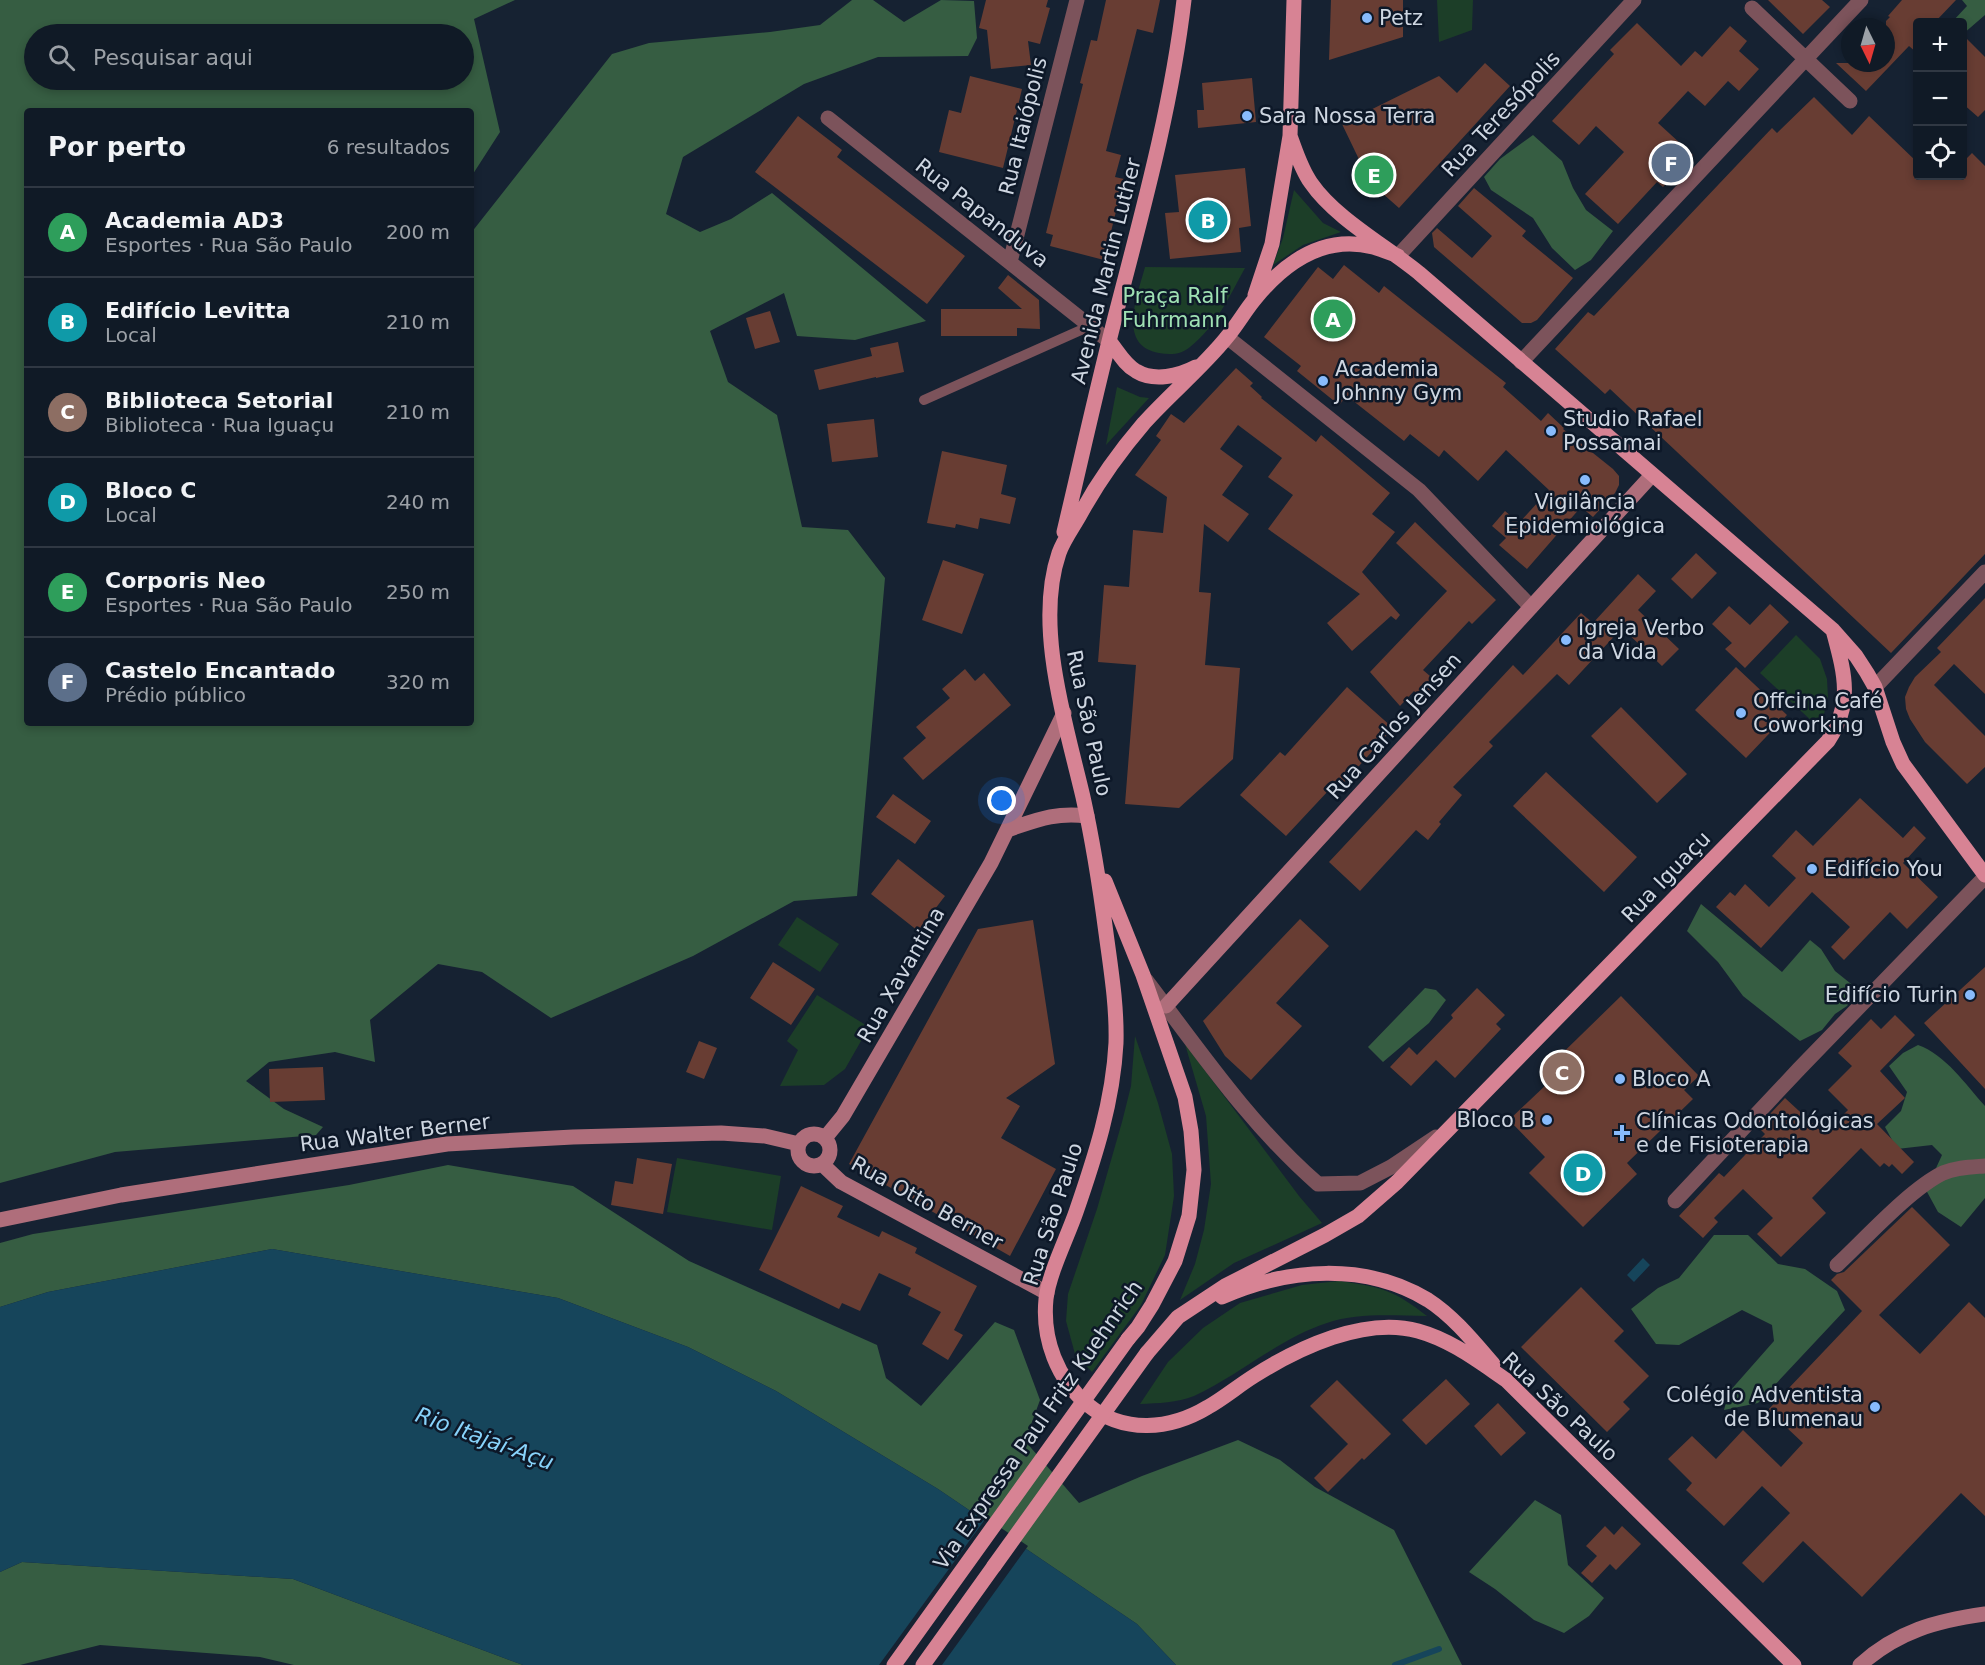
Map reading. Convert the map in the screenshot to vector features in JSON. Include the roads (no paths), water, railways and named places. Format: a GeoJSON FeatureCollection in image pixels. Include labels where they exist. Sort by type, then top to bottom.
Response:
{"type":"FeatureCollection","features":[{"type":"Feature","properties":{"kind":"main road","name":"Avenida Martin Luther"},"geometry":{"type":"LineString","coordinates":[[1060,551],[1162,132],[1178,50],[1184,0]]}},
{"type":"Feature","properties":{"kind":"main road","name":"Rua São Paulo"},"geometry":{"type":"LineString","coordinates":[[1253,301],[1272,244],[1290,136],[1294,0]]}},
{"type":"Feature","properties":{"kind":"main road","name":"Rua São Paulo"},"geometry":{"type":"LineString","coordinates":[[1290,136],[1300,165],[1311,184],[1350,222],[1398,256]]}},
{"type":"Feature","properties":{"kind":"main road","name":"Rua São Paulo"},"geometry":{"type":"LineString","coordinates":[[1398,256],[1370,246],[1346,243],[1319,248],[1301,257],[1281,272],[1253,301],[1227,337],[1205,362],[1147,420],[1114,460],[1091,495],[1060,551],[1052,584],[1049,612],[1052,653],[1095,853],[1115,996],[1116,1035],[1114,1072],[1107,1114],[1047,1293],[1047,1335],[1053,1360],[1068,1384],[1089,1406],[1126,1425],[1151,1426],[1174,1423],[1205,1409],[1258,1373],[1311,1346],[1358,1329],[1414,1330],[1463,1351],[1506,1380],[1794,1665]]}},
{"type":"Feature","properties":{"kind":"main road"},"geometry":{"type":"LineString","coordinates":[[1398,256],[1833,630],[1856,656],[1875,687],[1890,733],[1904,764],[1985,876]]}},
{"type":"Feature","properties":{"kind":"main road","name":"Rua São Paulo"},"geometry":{"type":"LineString","coordinates":[[1110,342],[1126,363],[1137,372],[1159,377],[1180,375],[1205,362]]}},
{"type":"Feature","properties":{"kind":"main road","name":"Rua Iguaçu"},"geometry":{"type":"LineString","coordinates":[[1454,1125],[1828,741],[1841,717],[1845,692],[1833,630]]}},
{"type":"Feature","properties":{"kind":"main road","name":"Via Expressa Paul Fritz Kuehnrich"},"geometry":{"type":"LineString","coordinates":[[894,1665],[1138,1328],[1175,1261],[1190,1216],[1194,1170],[1185,1097],[1143,975],[1095,853]]}},
{"type":"Feature","properties":{"kind":"main road"},"geometry":{"type":"LineString","coordinates":[[922,1665],[1147,1353],[1178,1317],[1225,1286],[1358,1216],[1397,1182],[1454,1125]]}},
{"type":"Feature","properties":{"kind":"main road"},"geometry":{"type":"LineString","coordinates":[[1178,1317],[1232,1293],[1275,1279],[1302,1274],[1328,1273],[1371,1276],[1401,1286],[1430,1301],[1466,1334],[1506,1380]]}},
{"type":"Feature","properties":{"kind":"street","name":"Rua Itaiópolis"},"geometry":{"type":"LineString","coordinates":[[1010,262],[1077,0]]}},
{"type":"Feature","properties":{"kind":"street","name":"Rua Teresópolis"},"geometry":{"type":"LineString","coordinates":[[1398,256],[1634,0]]}},
{"type":"Feature","properties":{"kind":"street"},"geometry":{"type":"LineString","coordinates":[[1521,362],[1861,0]]}},
{"type":"Feature","properties":{"kind":"street"},"geometry":{"type":"LineString","coordinates":[[1752,8],[1850,101]]}},
{"type":"Feature","properties":{"kind":"street","name":"Rua Papanduva"},"geometry":{"type":"LineString","coordinates":[[828,118],[1110,342]]}},
{"type":"Feature","properties":{"kind":"street"},"geometry":{"type":"LineString","coordinates":[[1227,337],[1419,490],[1531,607]]}},
{"type":"Feature","properties":{"kind":"street","name":"Rua Carlos Jensen"},"geometry":{"type":"LineString","coordinates":[[1166,1006],[1652,475]]}},
{"type":"Feature","properties":{"kind":"street"},"geometry":{"type":"LineString","coordinates":[[1875,687],[1985,573]]}},
{"type":"Feature","properties":{"kind":"street","name":"Rua Xavantina"},"geometry":{"type":"LineString","coordinates":[[825,1138],[843,1116],[991,863],[1064,713]]}},
{"type":"Feature","properties":{"kind":"street"},"geometry":{"type":"LineString","coordinates":[[1007,830],[1055,815],[1087,816]]}},
{"type":"Feature","properties":{"kind":"street"},"geometry":{"type":"LineString","coordinates":[[1675,1201],[1798,1069],[1985,876]]}},
{"type":"Feature","properties":{"kind":"street"},"geometry":{"type":"LineString","coordinates":[[1143,975],[1239,1104],[1297,1166],[1318,1184],[1360,1183],[1391,1167],[1454,1125]]}},
{"type":"Feature","properties":{"kind":"street","name":"Rua Walter Berner"},"geometry":{"type":"LineString","coordinates":[[0,1220],[132,1193],[447,1144],[573,1137],[721,1133],[765,1136],[799,1144]]}},
{"type":"Feature","properties":{"kind":"street"},"geometry":{"type":"LineString","coordinates":[[814,1134],[825,1138],[830,1143],[830,1154],[822,1164],[816,1166],[804,1162],[798,1150],[799,1144],[809,1135],[814,1134]]}},
{"type":"Feature","properties":{"kind":"street","name":"Rua Otto Berner"},"geometry":{"type":"LineString","coordinates":[[822,1164],[841,1182],[1047,1293]]}},
{"type":"Feature","properties":{"kind":"street"},"geometry":{"type":"LineString","coordinates":[[1837,1265],[1903,1203],[1943,1173],[1961,1167],[1985,1167]]}},
{"type":"Feature","properties":{"kind":"street"},"geometry":{"type":"LineString","coordinates":[[1860,1665],[1884,1646],[1907,1633],[1934,1623],[1985,1614]]}},
{"type":"Feature","properties":{"kind":"lane"},"geometry":{"type":"LineString","coordinates":[[924,400],[1090,326]]}},
{"type":"Feature","properties":{"kind":"water","name":"Rio Itajaí-Açu"},"geometry":{"type":"Polygon","coordinates":[[[272,1249],[558,1298],[688,1347],[776,1391],[938,1489],[1137,1624],[1176,1665],[523,1665],[293,1579],[22,1562],[0,1572],[0,1307],[48,1292],[272,1249]]]}},
{"type":"Feature","properties":{"kind":"water"},"geometry":{"type":"Polygon","coordinates":[[[1643,1258],[1650,1265],[1634,1282],[1627,1275],[1643,1258]]]}},
{"type":"Feature","properties":{"kind":"waterway"},"geometry":{"type":"LineString","coordinates":[[1395,1665],[1439,1649]]}},
{"type":"Feature","properties":{"kind":"place","name":"Petz"},"geometry":{"type":"Point","coordinates":[1367,18]}},
{"type":"Feature","properties":{"kind":"place","name":"Sara Nossa Terra"},"geometry":{"type":"Point","coordinates":[1247,116]}},
{"type":"Feature","properties":{"kind":"place","name":"Castelo Encantado"},"geometry":{"type":"Point","coordinates":[1671,163]}},
{"type":"Feature","properties":{"kind":"place","name":"Corporis Neo"},"geometry":{"type":"Point","coordinates":[1374,175]}},
{"type":"Feature","properties":{"kind":"place","name":"Edifício Levitta"},"geometry":{"type":"Point","coordinates":[1208,220]}},
{"type":"Feature","properties":{"kind":"place","name":"Academia AD3"},"geometry":{"type":"Point","coordinates":[1333,319]}},
{"type":"Feature","properties":{"kind":"place","name":"Academia Johnny Gym"},"geometry":{"type":"Point","coordinates":[1323,381]}},
{"type":"Feature","properties":{"kind":"place","name":"Studio Rafael Possamai"},"geometry":{"type":"Point","coordinates":[1551,431]}},
{"type":"Feature","properties":{"kind":"place","name":"Vigilância Epidemiológica"},"geometry":{"type":"Point","coordinates":[1585,480]}},
{"type":"Feature","properties":{"kind":"place","name":"Igreja Verbo da Vida"},"geometry":{"type":"Point","coordinates":[1566,640]}},
{"type":"Feature","properties":{"kind":"place","name":"Offcina Café Coworking"},"geometry":{"type":"Point","coordinates":[1741,713]}},
{"type":"Feature","properties":{"kind":"place","name":"Edifício You"},"geometry":{"type":"Point","coordinates":[1812,869]}},
{"type":"Feature","properties":{"kind":"place","name":"Edifício Turin"},"geometry":{"type":"Point","coordinates":[1970,995]}},
{"type":"Feature","properties":{"kind":"place","name":"Biblioteca Setorial"},"geometry":{"type":"Point","coordinates":[1562,1072]}},
{"type":"Feature","properties":{"kind":"place","name":"Bloco A"},"geometry":{"type":"Point","coordinates":[1620,1079]}},
{"type":"Feature","properties":{"kind":"place","name":"Bloco B"},"geometry":{"type":"Point","coordinates":[1547,1120]}},
{"type":"Feature","properties":{"kind":"place","name":"Clínicas Odontológicas e de Fisioterapia"},"geometry":{"type":"Point","coordinates":[1622,1133]}},
{"type":"Feature","properties":{"kind":"place","name":"Bloco C"},"geometry":{"type":"Point","coordinates":[1583,1173]}},
{"type":"Feature","properties":{"kind":"place","name":"Colégio Adventista de Blumenau"},"geometry":{"type":"Point","coordinates":[1875,1407]}},
{"type":"Feature","properties":{"kind":"park label","name":"Praça Ralf Fuhrmann"},"geometry":{"type":"Point","coordinates":[1175,308]}}]}
